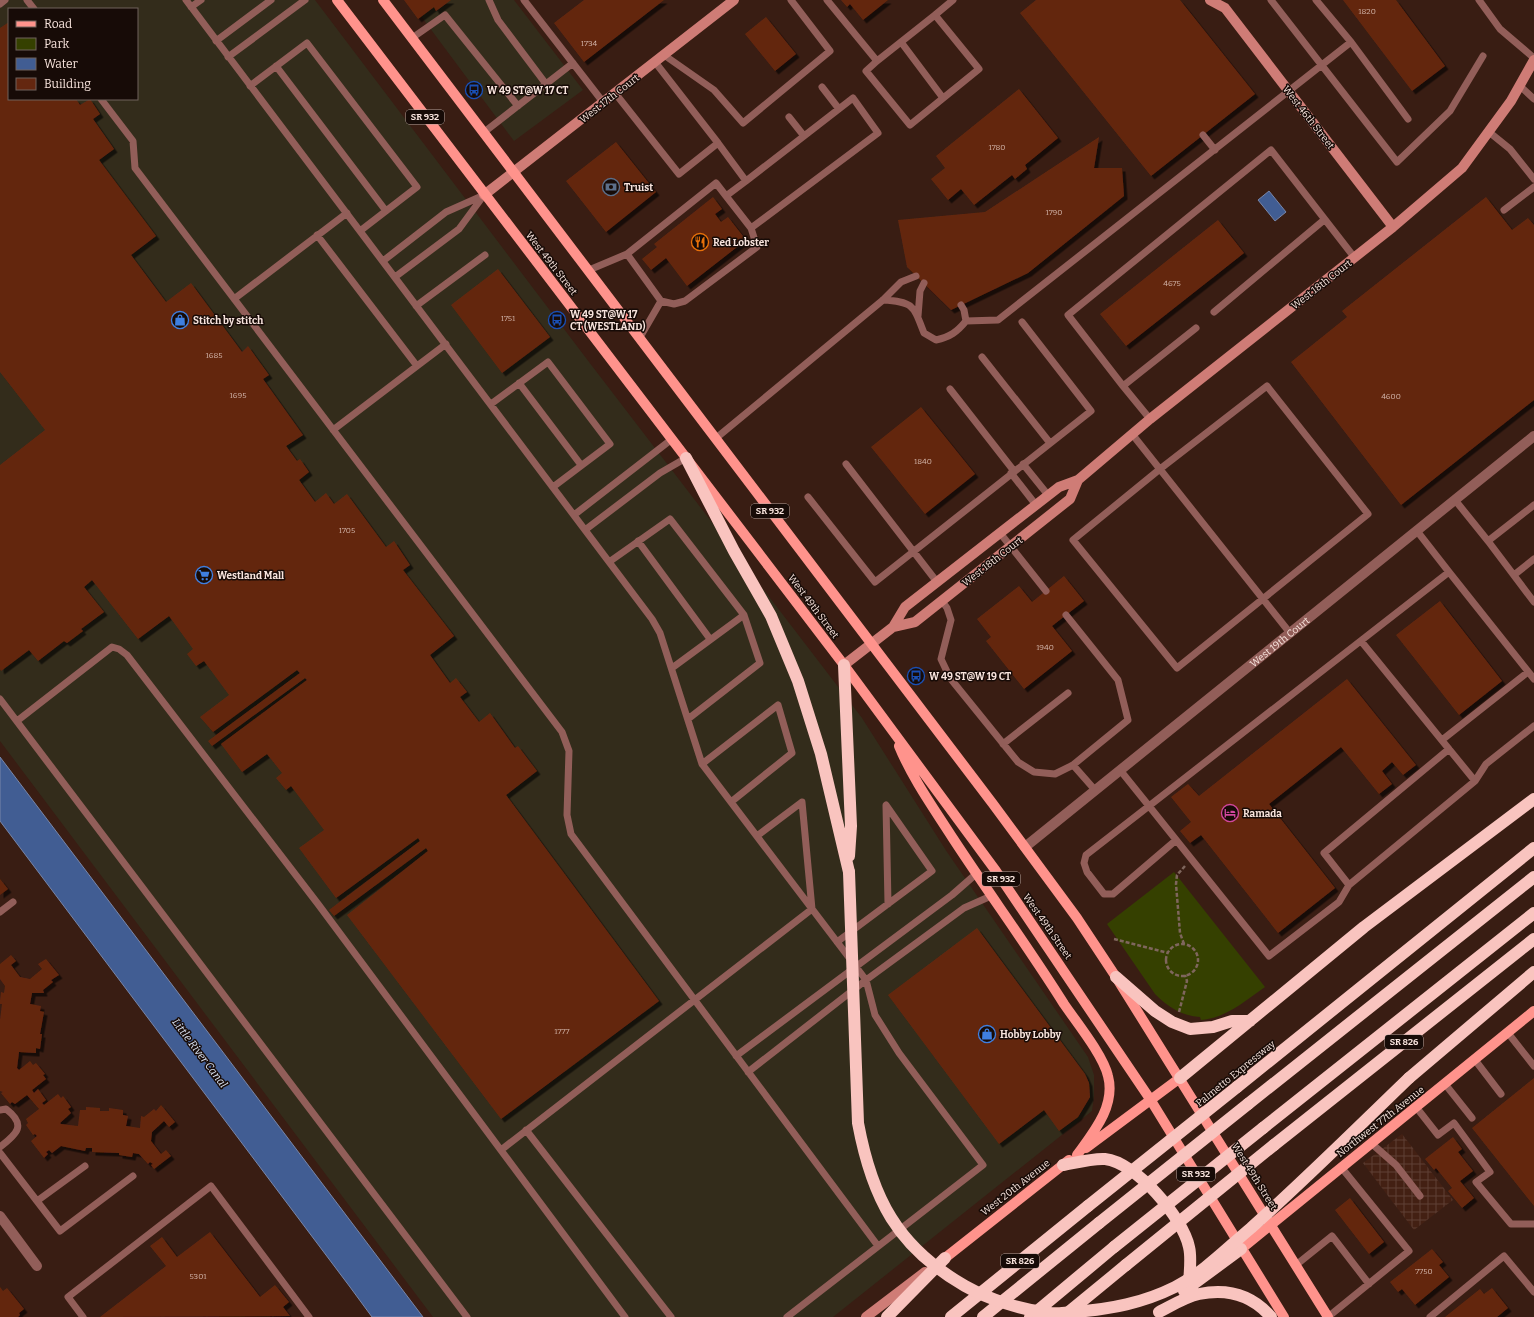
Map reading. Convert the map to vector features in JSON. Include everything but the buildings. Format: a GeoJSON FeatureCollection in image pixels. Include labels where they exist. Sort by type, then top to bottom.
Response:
{"type":"FeatureCollection","features":[{"type":"Feature","properties":{"kind":"highway"},"geometry":{"type":"LineString","coordinates":[[686,458],[734,551],[771,616],[798,681],[821,754],[848,872]]}},
{"type":"Feature","properties":{"kind":"highway"},"geometry":{"type":"LineString","coordinates":[[844,665],[851,826],[848,872],[858,1123],[864,1158],[874,1186],[892,1219],[917,1251],[944,1274],[972,1290],[1012,1305],[1051,1313],[1102,1310],[1142,1302],[1176,1286],[1213,1261],[1273,1208],[1409,1078],[1534,972]]}},
{"type":"Feature","properties":{"kind":"highway"},"geometry":{"type":"LineString","coordinates":[[1180,1078],[1364,927],[1534,799]]}},
{"type":"Feature","properties":{"kind":"highway","name":"Palmetto Expressway"},"geometry":{"type":"LineString","coordinates":[[951,1317],[1534,848]]}},
{"type":"Feature","properties":{"kind":"highway"},"geometry":{"type":"LineString","coordinates":[[983,1317],[1534,877]]}},
{"type":"Feature","properties":{"kind":"highway"},"geometry":{"type":"LineString","coordinates":[[1030,1317],[1114,1247],[1534,913]]}},
{"type":"Feature","properties":{"kind":"highway","name":"SR 826"},"geometry":{"type":"LineString","coordinates":[[1063,1317],[1274,1145],[1534,939]]}},
{"type":"Feature","properties":{"kind":"highway"},"geometry":{"type":"LineString","coordinates":[[1116,977],[1155,1011],[1172,1022],[1190,1029],[1213,1027],[1232,1021],[1250,1021]]}},
{"type":"Feature","properties":{"kind":"highway"},"geometry":{"type":"LineString","coordinates":[[1062,1165],[1105,1159],[1130,1168],[1152,1189],[1170,1209],[1184,1229],[1189,1248],[1189,1287]]}},
{"type":"Feature","properties":{"kind":"highway"},"geometry":{"type":"LineString","coordinates":[[1155,1314],[1241,1249]]}},
{"type":"Feature","properties":{"kind":"highway"},"geometry":{"type":"LineString","coordinates":[[887,1317],[945,1258]]}},
{"type":"Feature","properties":{"kind":"highway"},"geometry":{"type":"LineString","coordinates":[[1155,1314],[1198,1294],[1224,1292],[1240,1295],[1260,1304],[1271,1317]]}},
{"type":"Feature","properties":{"kind":"main road","name":"West 49th Street"},"geometry":{"type":"LineString","coordinates":[[337,0],[484,195],[844,665],[996,871],[1150,1099],[1241,1249]]}},
{"type":"Feature","properties":{"kind":"main road","name":"West 49th Street"},"geometry":{"type":"LineString","coordinates":[[383,0],[1025,847],[1077,918],[1116,977],[1271,1224]]}},
{"type":"Feature","properties":{"kind":"main road"},"geometry":{"type":"LineString","coordinates":[[892,730],[907,764],[976,874],[1050,981],[1098,1056],[1108,1076],[1110,1090],[1104,1114],[1077,1155]]}},
{"type":"Feature","properties":{"kind":"main road","name":"Northwest 77th Avenue"},"geometry":{"type":"LineString","coordinates":[[1241,1249],[1534,1011]]}},
{"type":"Feature","properties":{"kind":"main road","name":"West 20th Avenue"},"geometry":{"type":"LineString","coordinates":[[945,1258],[1062,1165],[1180,1078]]}},
{"type":"Feature","properties":{"kind":"main road","name":"SR 932"},"geometry":{"type":"LineString","coordinates":[[1271,1224],[1328,1317]]}},
{"type":"Feature","properties":{"kind":"main road","name":"SR 932"},"geometry":{"type":"LineString","coordinates":[[1241,1249],[1284,1317]]}},
{"type":"Feature","properties":{"kind":"street","name":"West 17th Court"},"geometry":{"type":"LineString","coordinates":[[484,195],[734,0]]}},
{"type":"Feature","properties":{"kind":"street","name":"West 46th Street"},"geometry":{"type":"LineString","coordinates":[[1210,0],[1224,4],[1289,92],[1394,227]]}},
{"type":"Feature","properties":{"kind":"street","name":"West 18th Court"},"geometry":{"type":"LineString","coordinates":[[844,665],[893,627],[905,607],[1059,486],[1078,480],[1132,434],[1354,257],[1394,227],[1462,168],[1511,101],[1534,59]]}},
{"type":"Feature","properties":{"kind":"street","name":"West 19th Court"},"geometry":{"type":"LineString","coordinates":[[1025,847],[1534,436]]}},
{"type":"Feature","properties":{"kind":"street","name":"West 18th Court"},"geometry":{"type":"LineString","coordinates":[[893,627],[915,622],[942,601],[1070,499],[1078,480]]}},
{"type":"Feature","properties":{"kind":"street"},"geometry":{"type":"LineString","coordinates":[[0,1216],[37,1266]]}},
{"type":"Feature","properties":{"kind":"street","name":"West 20th Avenue"},"geometry":{"type":"LineString","coordinates":[[866,1317],[945,1258]]}},
{"type":"Feature","properties":{"kind":"lane"},"geometry":{"type":"LineString","coordinates":[[0,4],[5,0]]}},
{"type":"Feature","properties":{"kind":"lane"},"geometry":{"type":"LineString","coordinates":[[27,0],[33,8]]}},
{"type":"Feature","properties":{"kind":"lane"},"geometry":{"type":"LineString","coordinates":[[186,0],[586,530],[660,633],[702,764],[857,967],[866,980],[875,1015],[899,1053],[983,1165],[787,1317]]}},
{"type":"Feature","properties":{"kind":"lane"},"geometry":{"type":"LineString","coordinates":[[191,7],[201,0]]}},
{"type":"Feature","properties":{"kind":"lane"},"geometry":{"type":"LineString","coordinates":[[216,41],[271,0]]}},
{"type":"Feature","properties":{"kind":"lane"},"geometry":{"type":"LineString","coordinates":[[228,57],[306,0]]}},
{"type":"Feature","properties":{"kind":"lane"},"geometry":{"type":"LineString","coordinates":[[489,0],[498,20],[546,84]]}},
{"type":"Feature","properties":{"kind":"lane"},"geometry":{"type":"LineString","coordinates":[[524,0],[603,102]]}},
{"type":"Feature","properties":{"kind":"lane"},"geometry":{"type":"LineString","coordinates":[[664,55],[714,90],[743,123],[830,51],[791,0]]}},
{"type":"Feature","properties":{"kind":"lane"},"geometry":{"type":"LineString","coordinates":[[827,0],[877,61]]}},
{"type":"Feature","properties":{"kind":"lane"},"geometry":{"type":"LineString","coordinates":[[935,15],[979,68],[910,125],[866,71],[953,0]]}},
{"type":"Feature","properties":{"kind":"lane"},"geometry":{"type":"LineString","coordinates":[[1271,0],[1321,66],[1398,162],[1450,111],[1482,56]]}},
{"type":"Feature","properties":{"kind":"lane"},"geometry":{"type":"LineString","coordinates":[[1316,0],[1352,42],[1408,119]]}},
{"type":"Feature","properties":{"kind":"lane"},"geometry":{"type":"LineString","coordinates":[[1479,0],[1500,29],[1534,59]]}},
{"type":"Feature","properties":{"kind":"lane"},"geometry":{"type":"LineString","coordinates":[[412,38],[445,15],[518,106]]}},
{"type":"Feature","properties":{"kind":"lane"},"geometry":{"type":"LineString","coordinates":[[250,86],[307,42],[417,187],[360,230]]}},
{"type":"Feature","properties":{"kind":"lane"},"geometry":{"type":"LineString","coordinates":[[901,42],[943,98]]}},
{"type":"Feature","properties":{"kind":"lane"},"geometry":{"type":"LineString","coordinates":[[883,300],[905,301],[915,309],[924,333],[936,340],[957,332],[966,321],[998,320],[1352,42]]}},
{"type":"Feature","properties":{"kind":"lane"},"geometry":{"type":"LineString","coordinates":[[655,62],[746,181]]}},
{"type":"Feature","properties":{"kind":"lane"},"geometry":{"type":"LineString","coordinates":[[483,133],[573,63]]}},
{"type":"Feature","properties":{"kind":"lane"},"geometry":{"type":"LineString","coordinates":[[276,66],[386,211]]}},
{"type":"Feature","properties":{"kind":"lane"},"geometry":{"type":"LineString","coordinates":[[1520,86],[1534,99]]}},
{"type":"Feature","properties":{"kind":"lane"},"geometry":{"type":"LineString","coordinates":[[822,87],[839,109]]}},
{"type":"Feature","properties":{"kind":"lane"},"geometry":{"type":"LineString","coordinates":[[615,93],[678,174],[718,143]]}},
{"type":"Feature","properties":{"kind":"lane"},"geometry":{"type":"LineString","coordinates":[[726,196],[853,98],[878,134],[751,228]]}},
{"type":"Feature","properties":{"kind":"lane"},"geometry":{"type":"LineString","coordinates":[[102,100],[132,140],[135,168],[562,732],[569,751],[567,815],[571,834],[878,1246]]}},
{"type":"Feature","properties":{"kind":"lane"},"geometry":{"type":"LineString","coordinates":[[789,117],[804,136]]}},
{"type":"Feature","properties":{"kind":"lane"},"geometry":{"type":"LineString","coordinates":[[1488,132],[1510,149],[1534,179]]}},
{"type":"Feature","properties":{"kind":"lane"},"geometry":{"type":"LineString","coordinates":[[1203,135],[1215,150]]}},
{"type":"Feature","properties":{"kind":"lane"},"geometry":{"type":"LineString","coordinates":[[1150,420],[1068,315],[1271,150],[1354,257]]}},
{"type":"Feature","properties":{"kind":"lane"},"geometry":{"type":"LineString","coordinates":[[588,270],[627,254],[716,183],[751,228],[757,246],[686,301],[674,304],[661,301],[627,254]]}},
{"type":"Feature","properties":{"kind":"lane"},"geometry":{"type":"LineString","coordinates":[[1504,210],[1534,187]]}},
{"type":"Feature","properties":{"kind":"lane"},"geometry":{"type":"LineString","coordinates":[[383,261],[446,212],[484,195]]}},
{"type":"Feature","properties":{"kind":"lane"},"geometry":{"type":"LineString","coordinates":[[395,277],[458,229],[484,195]]}},
{"type":"Feature","properties":{"kind":"lane"},"geometry":{"type":"LineString","coordinates":[[234,299],[346,213]]}},
{"type":"Feature","properties":{"kind":"lane"},"geometry":{"type":"LineString","coordinates":[[1214,312],[1324,220]]}},
{"type":"Feature","properties":{"kind":"lane"},"geometry":{"type":"LineString","coordinates":[[317,235],[417,366]]}},
{"type":"Feature","properties":{"kind":"lane"},"geometry":{"type":"LineString","coordinates":[[416,306],[485,255]]}},
{"type":"Feature","properties":{"kind":"lane"},"geometry":{"type":"LineString","coordinates":[[715,439],[883,300],[901,282],[916,276]]}},
{"type":"Feature","properties":{"kind":"lane"},"geometry":{"type":"LineString","coordinates":[[918,316],[920,290],[924,284]]}},
{"type":"Feature","properties":{"kind":"lane"},"geometry":{"type":"LineString","coordinates":[[639,339],[661,301]]}},
{"type":"Feature","properties":{"kind":"lane"},"geometry":{"type":"LineString","coordinates":[[961,305],[964,310],[966,321]]}},
{"type":"Feature","properties":{"kind":"lane"},"geometry":{"type":"LineString","coordinates":[[808,496],[875,582],[1091,411],[1022,322]]}},
{"type":"Feature","properties":{"kind":"lane"},"geometry":{"type":"LineString","coordinates":[[1123,386],[1196,328]]}},
{"type":"Feature","properties":{"kind":"lane"},"geometry":{"type":"LineString","coordinates":[[333,430],[446,344]]}},
{"type":"Feature","properties":{"kind":"lane"},"geometry":{"type":"LineString","coordinates":[[982,357],[1050,443]]}},
{"type":"Feature","properties":{"kind":"lane"},"geometry":{"type":"LineString","coordinates":[[491,404],[548,362],[610,444],[553,487]]}},
{"type":"Feature","properties":{"kind":"lane"},"geometry":{"type":"LineString","coordinates":[[519,383],[581,465]]}},
{"type":"Feature","properties":{"kind":"lane"},"geometry":{"type":"LineString","coordinates":[[1267,386],[1368,514],[1177,668],[1073,540],[1160,469],[1267,386]]}},
{"type":"Feature","properties":{"kind":"lane"},"geometry":{"type":"LineString","coordinates":[[950,389],[1036,505]]}},
{"type":"Feature","properties":{"kind":"lane"},"geometry":{"type":"LineString","coordinates":[[1132,434],[1290,633]]}},
{"type":"Feature","properties":{"kind":"lane"},"geometry":{"type":"LineString","coordinates":[[574,515],[672,439]]}},
{"type":"Feature","properties":{"kind":"lane"},"geometry":{"type":"LineString","coordinates":[[586,530],[660,473],[686,458]]}},
{"type":"Feature","properties":{"kind":"lane"},"geometry":{"type":"LineString","coordinates":[[846,464],[937,582]]}},
{"type":"Feature","properties":{"kind":"lane"},"geometry":{"type":"LineString","coordinates":[[1023,464],[1048,496]]}},
{"type":"Feature","properties":{"kind":"lane"},"geometry":{"type":"LineString","coordinates":[[1455,500],[1534,602]]}},
{"type":"Feature","properties":{"kind":"lane"},"geometry":{"type":"LineString","coordinates":[[1488,541],[1534,505]]}},
{"type":"Feature","properties":{"kind":"lane"},"geometry":{"type":"LineString","coordinates":[[609,562],[670,519],[744,614],[760,663],[688,719]]}},
{"type":"Feature","properties":{"kind":"lane"},"geometry":{"type":"LineString","coordinates":[[1417,531],[1534,679]]}},
{"type":"Feature","properties":{"kind":"lane"},"geometry":{"type":"LineString","coordinates":[[1000,532],[1046,591]]}},
{"type":"Feature","properties":{"kind":"lane"},"geometry":{"type":"LineString","coordinates":[[638,541],[710,639]]}},
{"type":"Feature","properties":{"kind":"lane"},"geometry":{"type":"LineString","coordinates":[[1514,575],[1534,560]]}},
{"type":"Feature","properties":{"kind":"lane"},"geometry":{"type":"LineString","coordinates":[[1175,841],[1113,894],[1104,894],[1087,872],[1084,863],[1086,855],[1449,572]]}},
{"type":"Feature","properties":{"kind":"lane"},"geometry":{"type":"LineString","coordinates":[[942,601],[947,608],[951,620],[941,660],[950,678],[1018,762],[1034,772],[1055,774],[1073,765],[1128,720],[1118,680],[1066,615]]}},
{"type":"Feature","properties":{"kind":"lane"},"geometry":{"type":"LineString","coordinates":[[672,668],[744,614]]}},
{"type":"Feature","properties":{"kind":"lane"},"geometry":{"type":"LineString","coordinates":[[1361,641],[1475,781]]}},
{"type":"Feature","properties":{"kind":"lane"},"geometry":{"type":"LineString","coordinates":[[17,721],[112,647],[119,648],[127,655],[318,904],[625,1317]]}},
{"type":"Feature","properties":{"kind":"lane"},"geometry":{"type":"LineString","coordinates":[[1442,740],[1528,672]]}},
{"type":"Feature","properties":{"kind":"lane"},"geometry":{"type":"LineString","coordinates":[[1003,744],[1068,693]]}},
{"type":"Feature","properties":{"kind":"lane"},"geometry":{"type":"LineString","coordinates":[[0,699],[467,1317]]}},
{"type":"Feature","properties":{"kind":"lane"},"geometry":{"type":"LineString","coordinates":[[702,764],[778,705],[792,753],[730,802]]}},
{"type":"Feature","properties":{"kind":"lane"},"geometry":{"type":"LineString","coordinates":[[1120,770],[1175,841],[1269,956],[1339,902],[1349,884],[1475,781],[1486,764],[1534,726]]}},
{"type":"Feature","properties":{"kind":"lane"},"geometry":{"type":"LineString","coordinates":[[1349,884],[1324,853],[1449,749]]}},
{"type":"Feature","properties":{"kind":"lane"},"geometry":{"type":"LineString","coordinates":[[1073,765],[1095,790]]}},
{"type":"Feature","properties":{"kind":"lane"},"geometry":{"type":"LineString","coordinates":[[757,836],[802,802],[812,909]]}},
{"type":"Feature","properties":{"kind":"lane"},"geometry":{"type":"LineString","coordinates":[[837,942],[888,904],[932,871],[886,805],[888,904]]}},
{"type":"Feature","properties":{"kind":"lane"},"geometry":{"type":"LineString","coordinates":[[736,1056],[952,895],[976,874]]}},
{"type":"Feature","properties":{"kind":"lane"},"geometry":{"type":"LineString","coordinates":[[748,1072],[866,980],[964,908],[991,896]]}},
{"type":"Feature","properties":{"kind":"lane"},"geometry":{"type":"LineString","coordinates":[[0,912],[13,902]]}},
{"type":"Feature","properties":{"kind":"lane"},"geometry":{"type":"LineString","coordinates":[[501,1150],[812,909]]}},
{"type":"Feature","properties":{"kind":"lane"},"geometry":{"type":"LineString","coordinates":[[1508,1033],[1534,1066]]}},
{"type":"Feature","properties":{"kind":"lane"},"geometry":{"type":"LineString","coordinates":[[1474,1060],[1501,1094]]}},
{"type":"Feature","properties":{"kind":"lane"},"geometry":{"type":"LineString","coordinates":[[1445,1084],[1472,1118]]}},
{"type":"Feature","properties":{"kind":"lane"},"geometry":{"type":"LineString","coordinates":[[1416,1107],[1438,1135],[1454,1123],[1490,1172],[1476,1182],[1511,1224],[1534,1224]]}},
{"type":"Feature","properties":{"kind":"lane"},"geometry":{"type":"LineString","coordinates":[[0,1110],[6,1109],[14,1115],[18,1123],[18,1131],[0,1147]]}},
{"type":"Feature","properties":{"kind":"lane"},"geometry":{"type":"LineString","coordinates":[[526,1130],[671,1317]]}},
{"type":"Feature","properties":{"kind":"lane"},"geometry":{"type":"LineString","coordinates":[[1371,1143],[1396,1165],[1420,1196]]}},
{"type":"Feature","properties":{"kind":"lane"},"geometry":{"type":"LineString","coordinates":[[0,1153],[60,1231],[133,1176]]}},
{"type":"Feature","properties":{"kind":"lane"},"geometry":{"type":"LineString","coordinates":[[37,1201],[85,1166]]}},
{"type":"Feature","properties":{"kind":"lane"},"geometry":{"type":"LineString","coordinates":[[1328,1317],[1409,1251],[1341,1167]]}},
{"type":"Feature","properties":{"kind":"lane"},"geometry":{"type":"LineString","coordinates":[[83,1317],[68,1297],[211,1186],[309,1317]]}},
{"type":"Feature","properties":{"kind":"lane"},"geometry":{"type":"LineString","coordinates":[[1296,1264],[1332,1236],[1369,1284]]}},
{"type":"Feature","properties":{"kind":"lane"},"geometry":{"type":"LineString","coordinates":[[1430,1317],[1504,1256],[1534,1292]]}},
{"type":"Feature","properties":{"kind":"path"},"geometry":{"type":"LineString","coordinates":[[1177,875],[1180,933],[1184,944]]}},
{"type":"Feature","properties":{"kind":"path"},"geometry":{"type":"LineString","coordinates":[[1114,939],[1168,953]]}},
{"type":"Feature","properties":{"kind":"path"},"geometry":{"type":"LineString","coordinates":[[1184,944],[1192,948],[1198,962],[1193,971],[1180,976],[1170,971],[1166,960],[1168,953],[1173,946],[1184,944]]}},
{"type":"Feature","properties":{"kind":"path"},"geometry":{"type":"LineString","coordinates":[[1178,1015],[1187,981],[1185,975]]}},
{"type":"Feature","properties":{"kind":"shaded area"},"geometry":{"type":"Polygon","coordinates":[[[0,0],[315,0],[589,362],[862,718],[947,852],[1088,1057],[1094,1075],[1092,1111],[833,1317],[433,1317],[0,741],[0,0]]]}},
{"type":"Feature","properties":{"kind":"shaded area"},"geometry":{"type":"Polygon","coordinates":[[[409,0],[514,0],[583,90],[514,141],[409,0]]]}},
{"type":"Feature","properties":{"kind":"shaded area"},"geometry":{"type":"Polygon","coordinates":[[[1402,1134],[1453,1200],[1414,1230],[1363,1163],[1402,1134]]]}},
{"type":"Feature","properties":{"kind":"green space"},"geometry":{"type":"Polygon","coordinates":[[[1174,872],[1265,987],[1235,1008],[1210,1019],[1201,1020],[1200,1017],[1181,1013],[1160,999],[1107,924],[1174,872]]]}},
{"type":"Feature","properties":{"kind":"water"},"geometry":{"type":"Polygon","coordinates":[[[1269,191],[1286,212],[1275,221],[1258,200],[1269,191]]]}},
{"type":"Feature","properties":{"kind":"water","name":"Little River Canal"},"geometry":{"type":"Polygon","coordinates":[[[0,757],[423,1317],[372,1317],[0,821],[0,757]]]}},
{"type":"Feature","properties":{"kind":"place","name":"W 49 ST@W 17 CT"},"geometry":{"type":"Point","coordinates":[474,90]}},
{"type":"Feature","properties":{"kind":"place","name":"Truist"},"geometry":{"type":"Point","coordinates":[611,187]}},
{"type":"Feature","properties":{"kind":"place","name":"Red Lobster"},"geometry":{"type":"Point","coordinates":[700,242]}},
{"type":"Feature","properties":{"kind":"place","name":"Stitch by stitch"},"geometry":{"type":"Point","coordinates":[180,320]}},
{"type":"Feature","properties":{"kind":"place","name":"W 49 ST@W 17 CT (WESTLAND)"},"geometry":{"type":"Point","coordinates":[557,320]}},
{"type":"Feature","properties":{"kind":"place","name":"Westland Mall"},"geometry":{"type":"Point","coordinates":[204,575]}},
{"type":"Feature","properties":{"kind":"place","name":"W 49 ST@W 19 CT"},"geometry":{"type":"Point","coordinates":[916,676]}},
{"type":"Feature","properties":{"kind":"place","name":"Ramada"},"geometry":{"type":"Point","coordinates":[1230,813]}},
{"type":"Feature","properties":{"kind":"place","name":"Hobby Lobby"},"geometry":{"type":"Point","coordinates":[987,1034]}}]}
